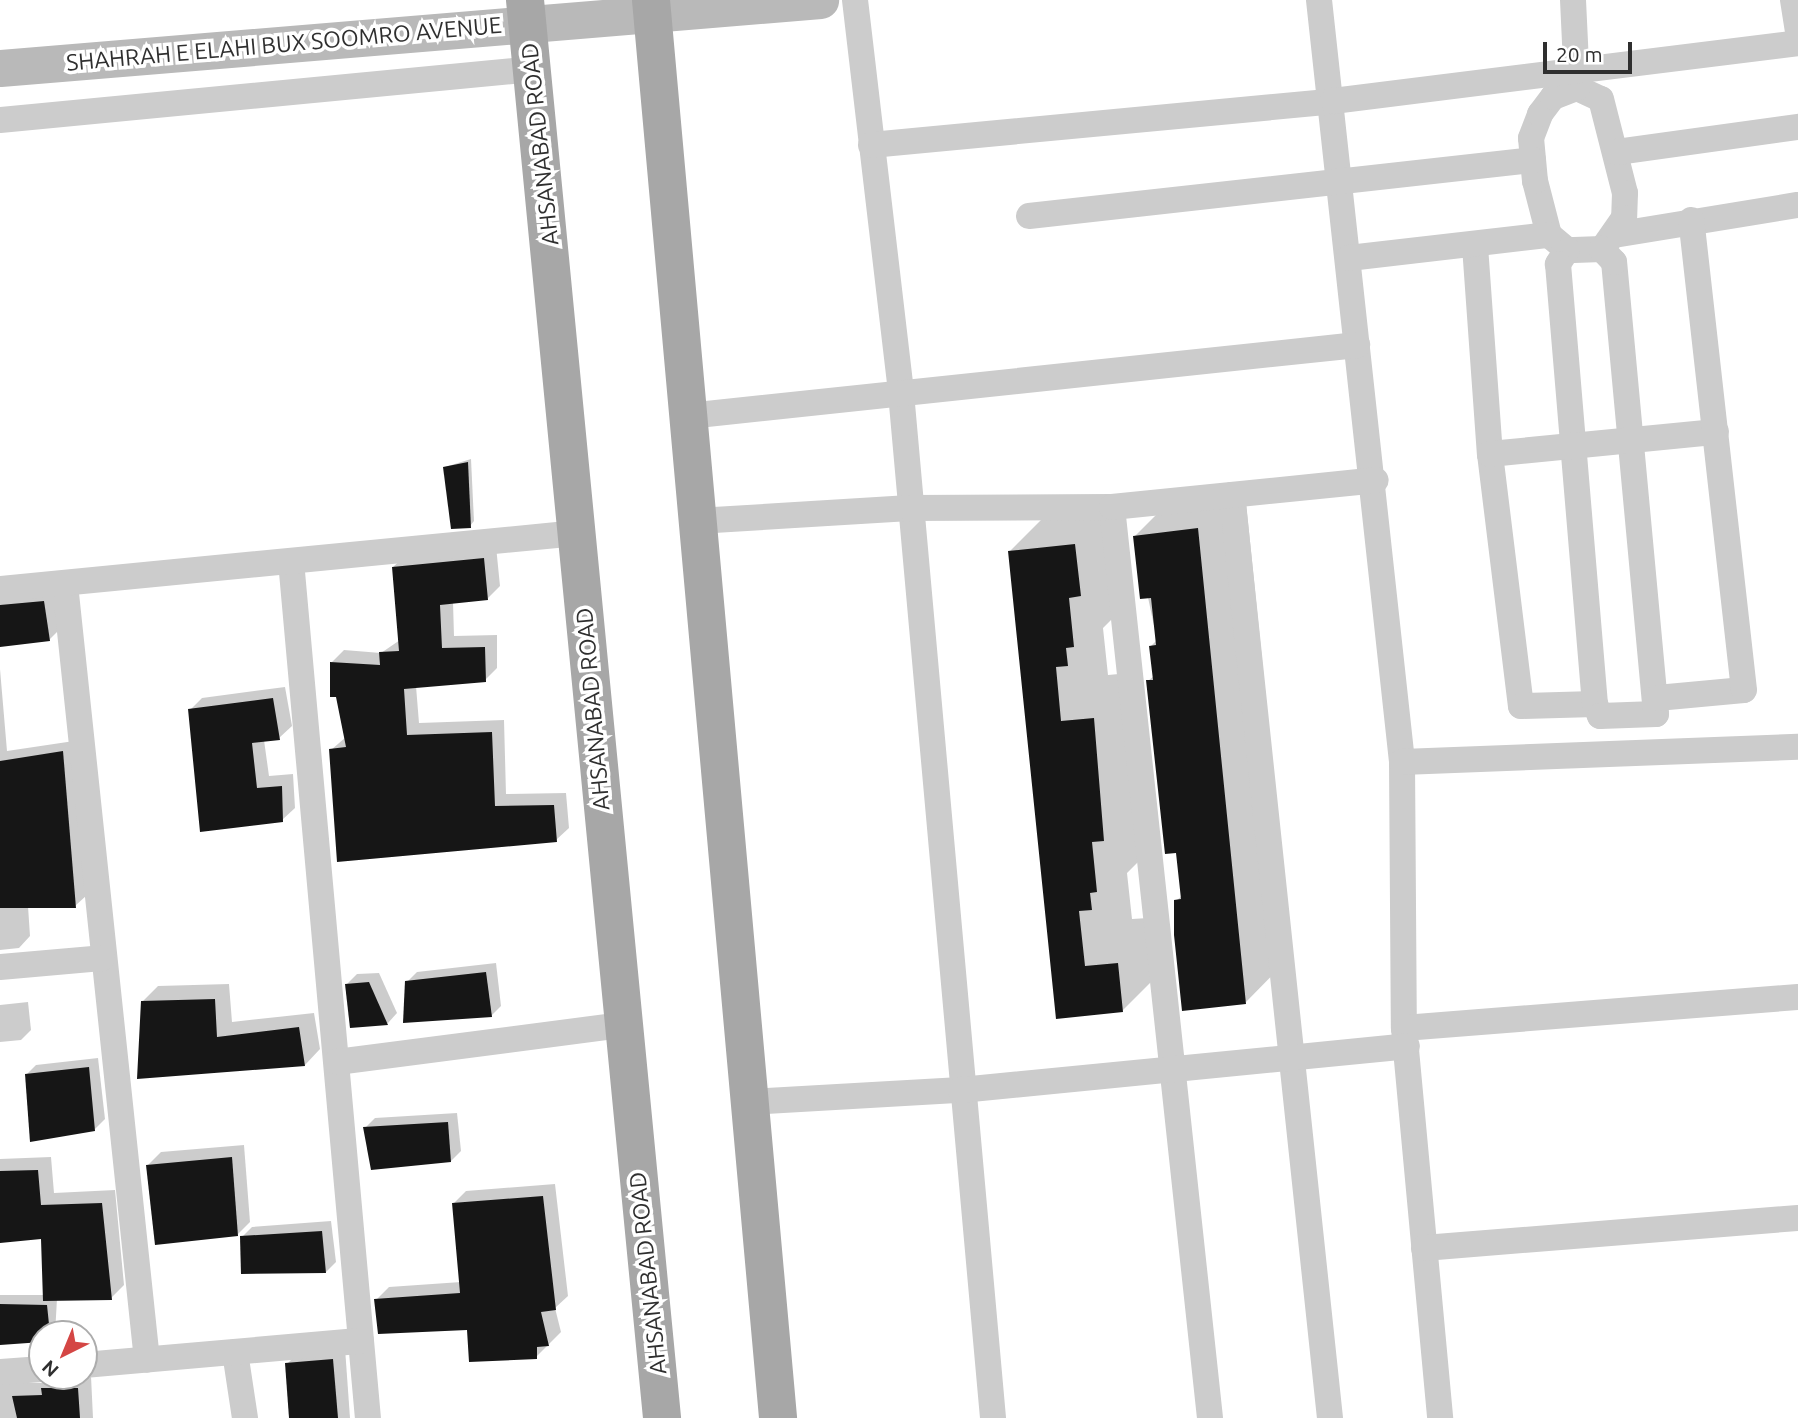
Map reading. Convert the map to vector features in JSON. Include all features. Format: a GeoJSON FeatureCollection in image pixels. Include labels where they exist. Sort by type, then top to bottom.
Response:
{"type":"FeatureCollection","features":[{"type":"Feature","properties":{"kind":"main road","name":"SHAHRAH E ELAHI BUX SOOMRO AVENUE"},"geometry":{"type":"LineString","coordinates":[[0,68],[527,11],[820,0]]}},
{"type":"Feature","properties":{"kind":"main road"},"geometry":{"type":"LineString","coordinates":[[652,7],[778,1418]]}},
{"type":"Feature","properties":{"kind":"main road","name":"AHSANABAD ROAD"},"geometry":{"type":"LineString","coordinates":[[527,11],[662,1418]]}},
{"type":"Feature","properties":{"kind":"street"},"geometry":{"type":"LineString","coordinates":[[855,0],[901,393],[961,1090],[993,1418]]}},
{"type":"Feature","properties":{"kind":"street"},"geometry":{"type":"LineString","coordinates":[[1319,0],[1334,101],[1339,181],[1357,345],[1377,480],[1402,762],[1405,1037],[1440,1418]]}},
{"type":"Feature","properties":{"kind":"street"},"geometry":{"type":"LineString","coordinates":[[1573,0],[1578,78],[1601,99],[1617,152],[1625,193],[1624,218],[1608,242]]}},
{"type":"Feature","properties":{"kind":"street"},"geometry":{"type":"LineString","coordinates":[[1793,0],[1798,31]]}},
{"type":"Feature","properties":{"kind":"street"},"geometry":{"type":"LineString","coordinates":[[871,145],[1578,78],[1798,43]]}},
{"type":"Feature","properties":{"kind":"street"},"geometry":{"type":"LineString","coordinates":[[0,120],[534,69]]}},
{"type":"Feature","properties":{"kind":"street"},"geometry":{"type":"LineString","coordinates":[[1578,78],[1553,97],[1539,114],[1533,160],[1558,242],[1595,704],[1600,716],[1656,714],[1657,698],[1614,262],[1608,242]]}},
{"type":"Feature","properties":{"kind":"street"},"geometry":{"type":"LineString","coordinates":[[1617,152],[1798,127]]}},
{"type":"Feature","properties":{"kind":"street"},"geometry":{"type":"LineString","coordinates":[[1029,216],[1533,160]]}},
{"type":"Feature","properties":{"kind":"street"},"geometry":{"type":"LineString","coordinates":[[1349,258],[1475,246],[1608,242],[1690,220],[1798,205]]}},
{"type":"Feature","properties":{"kind":"street"},"geometry":{"type":"LineString","coordinates":[[1657,698],[1744,690],[1690,220]]}},
{"type":"Feature","properties":{"kind":"street"},"geometry":{"type":"LineString","coordinates":[[1475,246],[1490,454],[1522,709],[1595,704]]}},
{"type":"Feature","properties":{"kind":"street"},"geometry":{"type":"LineString","coordinates":[[688,416],[1357,345]]}},
{"type":"Feature","properties":{"kind":"street"},"geometry":{"type":"LineString","coordinates":[[1490,454],[1575,448],[1716,432]]}},
{"type":"Feature","properties":{"kind":"street"},"geometry":{"type":"LineString","coordinates":[[697,521],[910,508],[1112,507],[1377,480]]}},
{"type":"Feature","properties":{"kind":"street"},"geometry":{"type":"LineString","coordinates":[[1232,495],[1330,1418]]}},
{"type":"Feature","properties":{"kind":"street"},"geometry":{"type":"LineString","coordinates":[[1112,507],[1210,1418]]}},
{"type":"Feature","properties":{"kind":"street"},"geometry":{"type":"LineString","coordinates":[[0,589],[576,533]]}},
{"type":"Feature","properties":{"kind":"street"},"geometry":{"type":"LineString","coordinates":[[291,561],[368,1418]]}},
{"type":"Feature","properties":{"kind":"street"},"geometry":{"type":"LineString","coordinates":[[65,584],[102,958],[147,1360]]}},
{"type":"Feature","properties":{"kind":"street"},"geometry":{"type":"LineString","coordinates":[[1402,762],[1798,747]]}},
{"type":"Feature","properties":{"kind":"street"},"geometry":{"type":"LineString","coordinates":[[0,967],[102,958]]}},
{"type":"Feature","properties":{"kind":"street"},"geometry":{"type":"LineString","coordinates":[[750,1102],[961,1090],[1292,1061],[1405,1037],[1798,997]]}},
{"type":"Feature","properties":{"kind":"street"},"geometry":{"type":"LineString","coordinates":[[337,1062],[623,1025]]}},
{"type":"Feature","properties":{"kind":"street"},"geometry":{"type":"LineString","coordinates":[[1424,1248],[1798,1218]]}},
{"type":"Feature","properties":{"kind":"street"},"geometry":{"type":"LineString","coordinates":[[98,1364],[361,1341]]}},
{"type":"Feature","properties":{"kind":"street"},"geometry":{"type":"LineString","coordinates":[[235,1352],[245,1418]]}},
{"type":"Feature","properties":{"kind":"street"},"geometry":{"type":"LineString","coordinates":[[0,1372],[28,1370]]}},
{"type":"Feature","properties":{"kind":"building"},"geometry":{"type":"Polygon","coordinates":[[[468,462],[471,528],[451,529],[443,467],[468,462]]]}},
{"type":"Feature","properties":{"kind":"building"},"geometry":{"type":"Polygon","coordinates":[[[1198,528],[1246,1004],[1182,1011],[1174,935],[1174,900],[1181,899],[1176,853],[1165,854],[1146,680],[1153,680],[1149,646],[1156,645],[1151,598],[1140,599],[1133,536],[1198,528]]]}},
{"type":"Feature","properties":{"kind":"building"},"geometry":{"type":"Polygon","coordinates":[[[1075,544],[1081,596],[1069,598],[1074,647],[1066,648],[1068,666],[1056,667],[1061,721],[1094,718],[1104,841],[1092,842],[1097,892],[1090,893],[1092,910],[1079,911],[1085,966],[1118,963],[1123,1012],[1056,1019],[1008,551],[1075,544]]]}},
{"type":"Feature","properties":{"kind":"building"},"geometry":{"type":"Polygon","coordinates":[[[484,558],[488,600],[440,605],[442,648],[485,647],[486,682],[404,689],[407,735],[492,732],[495,806],[554,805],[557,842],[337,862],[329,749],[346,747],[336,697],[330,697],[330,662],[380,665],[379,652],[399,651],[392,567],[484,558]]]}},
{"type":"Feature","properties":{"kind":"building"},"geometry":{"type":"Polygon","coordinates":[[[44,601],[50,641],[0,647],[0,605],[44,601]]]}},
{"type":"Feature","properties":{"kind":"building"},"geometry":{"type":"Polygon","coordinates":[[[273,698],[280,740],[252,743],[257,788],[282,786],[283,822],[200,832],[188,709],[273,698]]]}},
{"type":"Feature","properties":{"kind":"building"},"geometry":{"type":"Polygon","coordinates":[[[63,751],[76,908],[0,908],[0,761],[63,751]]]}},
{"type":"Feature","properties":{"kind":"building"},"geometry":{"type":"Polygon","coordinates":[[[486,972],[492,1017],[403,1023],[405,981],[486,972]]]}},
{"type":"Feature","properties":{"kind":"building"},"geometry":{"type":"Polygon","coordinates":[[[369,982],[388,1025],[350,1028],[345,984],[369,982]]]}},
{"type":"Feature","properties":{"kind":"building"},"geometry":{"type":"Polygon","coordinates":[[[215,999],[217,1037],[299,1027],[305,1066],[137,1079],[141,1001],[215,999]]]}},
{"type":"Feature","properties":{"kind":"building"},"geometry":{"type":"Polygon","coordinates":[[[89,1067],[95,1131],[30,1142],[25,1074],[89,1067]]]}},
{"type":"Feature","properties":{"kind":"building"},"geometry":{"type":"Polygon","coordinates":[[[448,1122],[451,1162],[371,1170],[363,1127],[448,1122]]]}},
{"type":"Feature","properties":{"kind":"building"},"geometry":{"type":"Polygon","coordinates":[[[232,1157],[238,1236],[155,1245],[146,1165],[232,1157]]]}},
{"type":"Feature","properties":{"kind":"building"},"geometry":{"type":"Polygon","coordinates":[[[38,1170],[41,1205],[102,1203],[112,1300],[43,1301],[41,1239],[0,1243],[0,1171],[38,1170]]]}},
{"type":"Feature","properties":{"kind":"building"},"geometry":{"type":"Polygon","coordinates":[[[543,1196],[556,1310],[541,1312],[549,1346],[537,1347],[537,1359],[469,1362],[467,1330],[378,1334],[374,1299],[460,1293],[452,1203],[543,1196]]]}},
{"type":"Feature","properties":{"kind":"building"},"geometry":{"type":"Polygon","coordinates":[[[322,1231],[326,1273],[241,1274],[240,1236],[322,1231]]]}},
{"type":"Feature","properties":{"kind":"building"},"geometry":{"type":"Polygon","coordinates":[[[0,1304],[47,1305],[49,1320],[28,1320],[28,1343],[0,1345],[0,1304]]]}},
{"type":"Feature","properties":{"kind":"building"},"geometry":{"type":"Polygon","coordinates":[[[333,1359],[338,1418],[289,1418],[285,1363],[333,1359]]]}},
{"type":"Feature","properties":{"kind":"building"},"geometry":{"type":"Polygon","coordinates":[[[41,1390],[78,1390],[80,1418],[17,1418],[12,1396],[42,1395],[41,1390]]]}}]}
